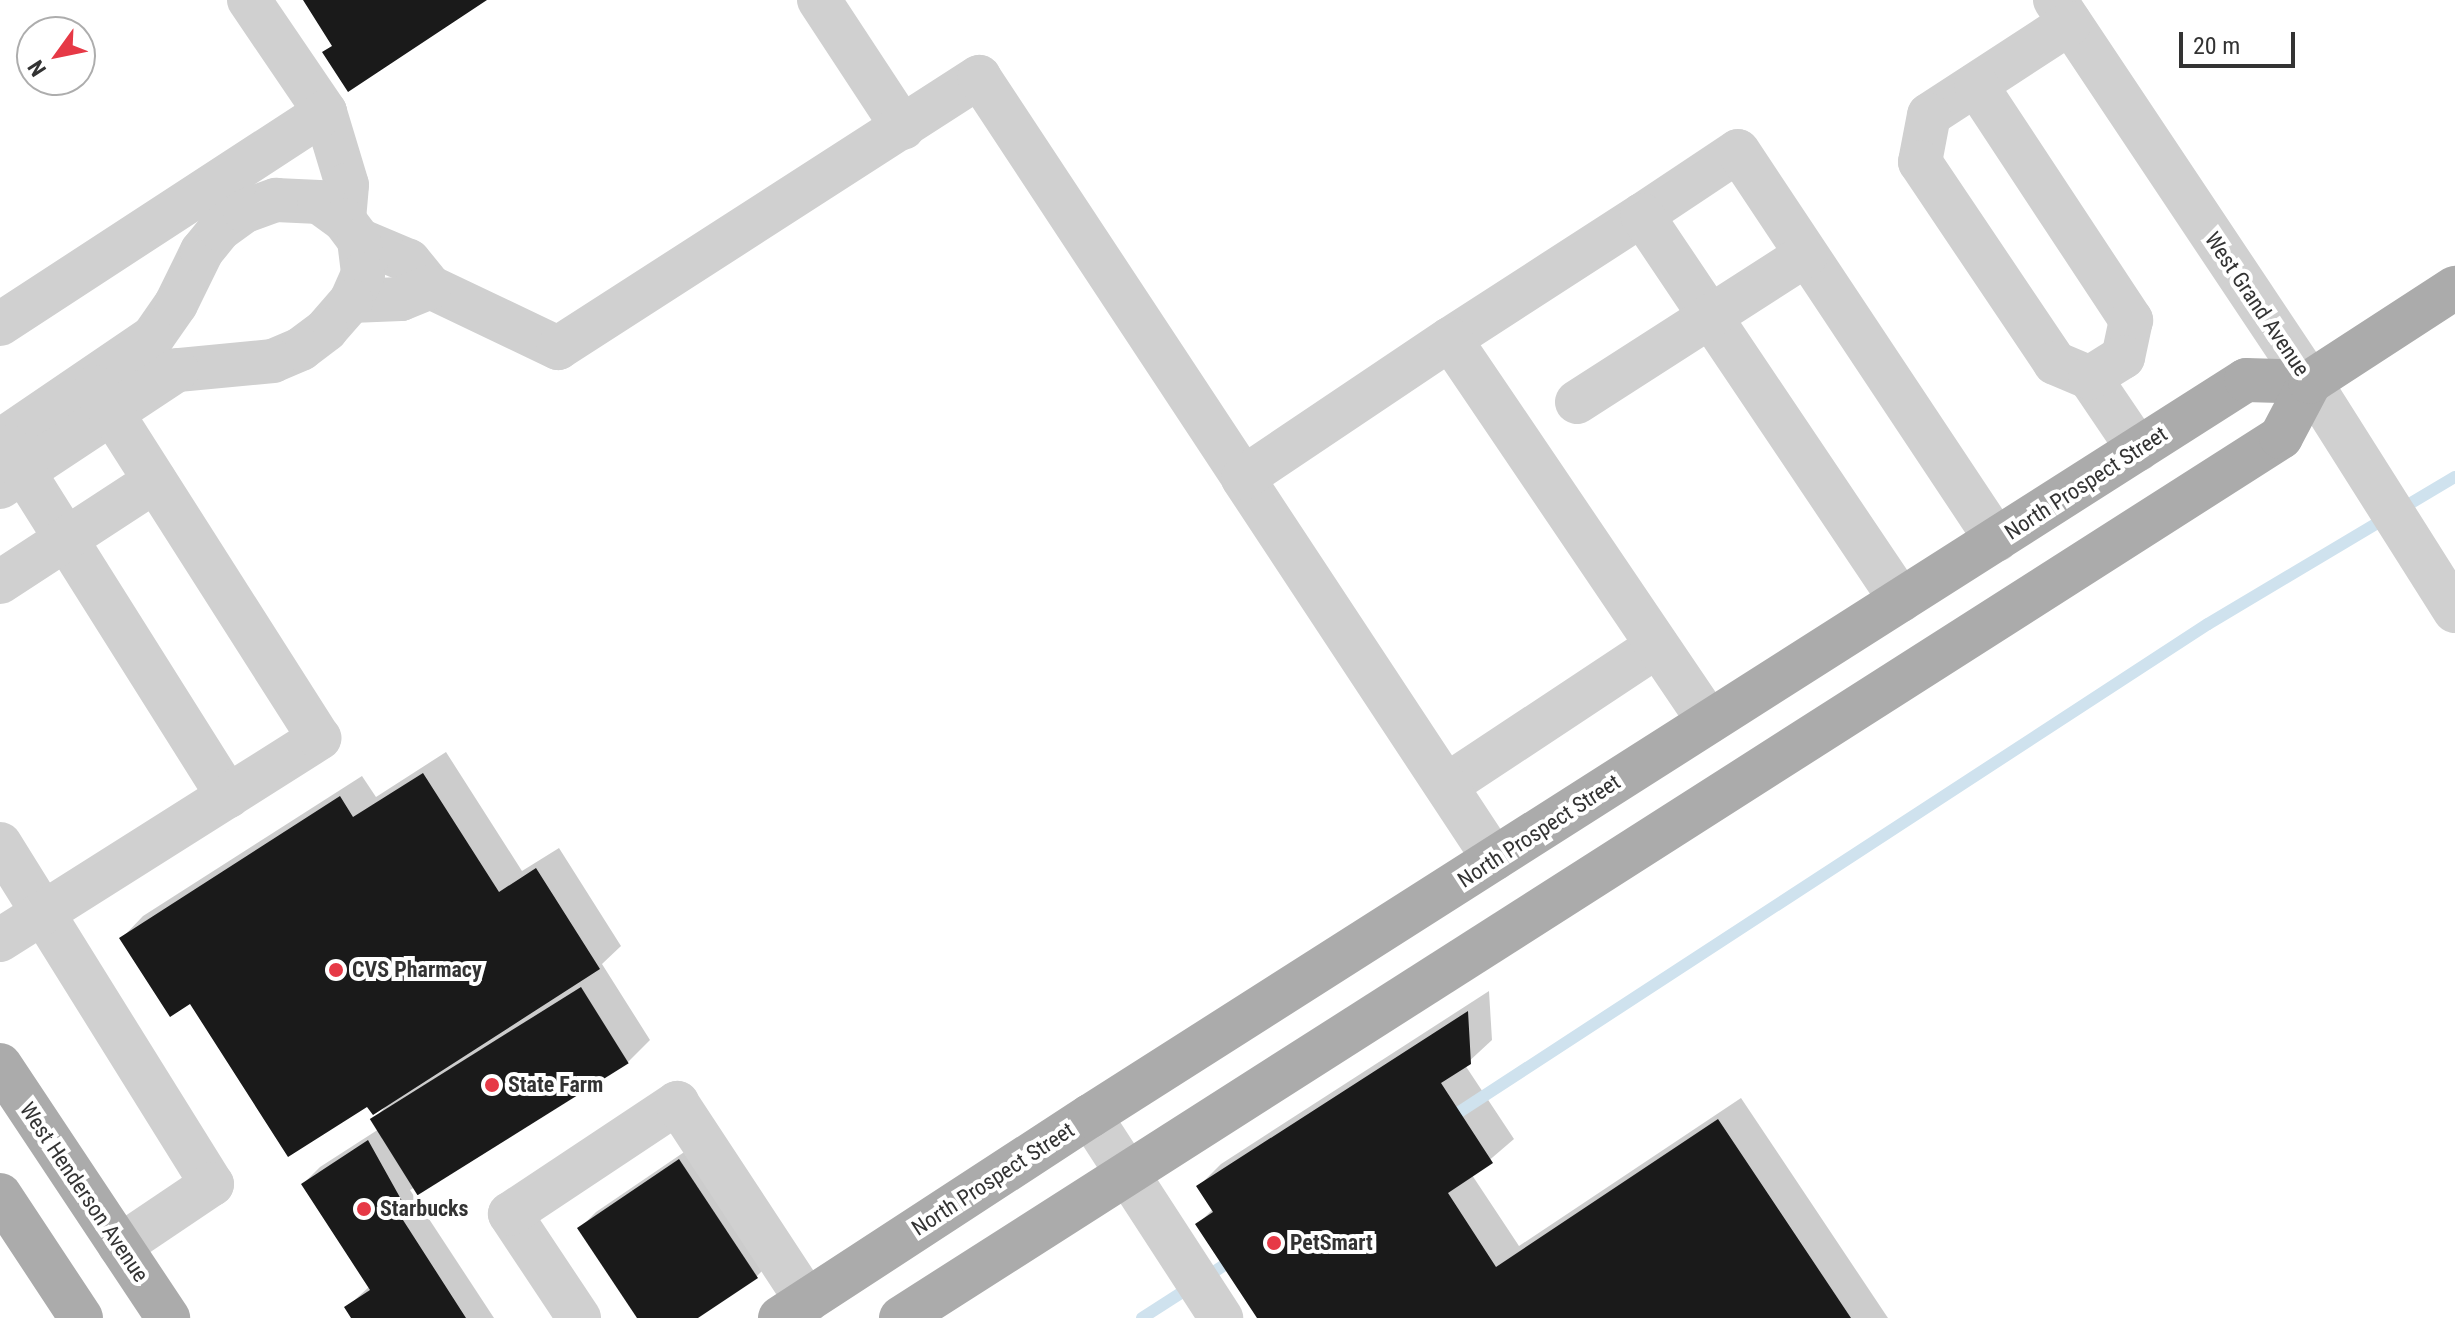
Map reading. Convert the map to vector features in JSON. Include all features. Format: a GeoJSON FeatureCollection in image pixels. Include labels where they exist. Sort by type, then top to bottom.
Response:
{"type":"FeatureCollection","features":[{"type":"Feature","properties":{"kind":"main road"},"geometry":{"type":"LineString","coordinates":[[901,1318],[2281,437],[2310,382],[2455,288]]}},
{"type":"Feature","properties":{"kind":"main road","name":"North Prospect Street"},"geometry":{"type":"LineString","coordinates":[[793,1309],[1090,1116],[2246,380],[2310,382]]}},
{"type":"Feature","properties":{"kind":"main road","name":"West Henderson Avenue"},"geometry":{"type":"LineString","coordinates":[[2,1071],[168,1318]]}},
{"type":"Feature","properties":{"kind":"main road"},"geometry":{"type":"LineString","coordinates":[[0,1195],[81,1318]]}},
{"type":"Feature","properties":{"kind":"street"},"geometry":{"type":"LineString","coordinates":[[228,796],[66,539],[5,455],[102,397],[177,370],[273,361],[301,349],[326,330],[351,301],[363,274],[352,230],[347,185],[325,112],[249,0]]}},
{"type":"Feature","properties":{"kind":"street"},"geometry":{"type":"LineString","coordinates":[[819,0],[903,128]]}},
{"type":"Feature","properties":{"kind":"street"},"geometry":{"type":"LineString","coordinates":[[2063,12],[1976,85],[1929,115],[1920,162],[2055,363],[2090,378],[2138,449]]}},
{"type":"Feature","properties":{"kind":"street","name":"West Grand Avenue"},"geometry":{"type":"LineString","coordinates":[[2063,12],[2310,382],[2455,611]]}},
{"type":"Feature","properties":{"kind":"street"},"geometry":{"type":"LineString","coordinates":[[102,397],[153,337],[176,304],[202,251],[220,229],[245,211],[276,200],[319,202],[352,230],[409,261],[430,287],[558,348],[979,77],[1494,859]]}},
{"type":"Feature","properties":{"kind":"street"},"geometry":{"type":"LineString","coordinates":[[1976,85],[2131,320],[2123,357],[2090,378]]}},
{"type":"Feature","properties":{"kind":"street"},"geometry":{"type":"LineString","coordinates":[[0,324],[325,112]]}},
{"type":"Feature","properties":{"kind":"street"},"geometry":{"type":"LineString","coordinates":[[1243,478],[1738,151],[1996,540]]}},
{"type":"Feature","properties":{"kind":"street"},"geometry":{"type":"LineString","coordinates":[[1642,215],[1901,600]]}},
{"type":"Feature","properties":{"kind":"street"},"geometry":{"type":"LineString","coordinates":[[1577,402],[1806,255]]}},
{"type":"Feature","properties":{"kind":"street"},"geometry":{"type":"LineString","coordinates":[[351,301],[401,299],[430,287]]}},
{"type":"Feature","properties":{"kind":"street"},"geometry":{"type":"LineString","coordinates":[[1450,339],[1709,722]]}},
{"type":"Feature","properties":{"kind":"street"},"geometry":{"type":"LineString","coordinates":[[0,940],[319,738],[102,397]]}},
{"type":"Feature","properties":{"kind":"street"},"geometry":{"type":"LineString","coordinates":[[0,582],[155,481]]}},
{"type":"Feature","properties":{"kind":"street"},"geometry":{"type":"LineString","coordinates":[[1447,785],[1657,646]]}},
{"type":"Feature","properties":{"kind":"street"},"geometry":{"type":"LineString","coordinates":[[0,844],[212,1184],[120,1246]]}},
{"type":"Feature","properties":{"kind":"street"},"geometry":{"type":"LineString","coordinates":[[579,1318],[510,1214],[677,1103],[793,1309]]}},
{"type":"Feature","properties":{"kind":"street"},"geometry":{"type":"LineString","coordinates":[[1090,1116],[1221,1318]]}},
{"type":"Feature","properties":{"kind":"building"},"geometry":{"type":"Polygon","coordinates":[[[303,0],[487,0],[348,92],[322,52],[332,46],[303,0]]]}},
{"type":"Feature","properties":{"kind":"building"},"geometry":{"type":"Polygon","coordinates":[[[423,773],[499,892],[536,868],[600,969],[373,1115],[367,1107],[288,1157],[190,1004],[170,1017],[119,938],[340,796],[353,817],[423,773]]]}},
{"type":"Feature","properties":{"kind":"building"},"geometry":{"type":"Polygon","coordinates":[[[581,987],[629,1063],[418,1195],[370,1119],[581,987]]]}},
{"type":"Feature","properties":{"kind":"building"},"geometry":{"type":"Polygon","coordinates":[[[1468,1011],[1471,1064],[1441,1083],[1493,1163],[1448,1193],[1496,1267],[1718,1119],[1851,1318],[1257,1318],[1195,1224],[1213,1212],[1196,1186],[1468,1011]]]}},
{"type":"Feature","properties":{"kind":"building"},"geometry":{"type":"Polygon","coordinates":[[[368,1140],[402,1201],[394,1206],[466,1318],[351,1318],[344,1307],[370,1290],[301,1184],[368,1140]]]}},
{"type":"Feature","properties":{"kind":"building"},"geometry":{"type":"Polygon","coordinates":[[[679,1159],[758,1278],[698,1318],[637,1318],[577,1228],[679,1159]]]}},
{"type":"Feature","properties":{"kind":"waterway"},"geometry":{"type":"LineString","coordinates":[[1447,1120],[2208,624],[2455,477]]}},
{"type":"Feature","properties":{"kind":"waterway"},"geometry":{"type":"LineString","coordinates":[[1142,1318],[1234,1259]]}},
{"type":"Feature","properties":{"kind":"place","name":"CVS Pharmacy"},"geometry":{"type":"Point","coordinates":[336,970]}},
{"type":"Feature","properties":{"kind":"place","name":"State Farm"},"geometry":{"type":"Point","coordinates":[492,1085]}},
{"type":"Feature","properties":{"kind":"place","name":"Starbucks"},"geometry":{"type":"Point","coordinates":[364,1209]}},
{"type":"Feature","properties":{"kind":"place","name":"PetSmart"},"geometry":{"type":"Point","coordinates":[1274,1243]}}]}
